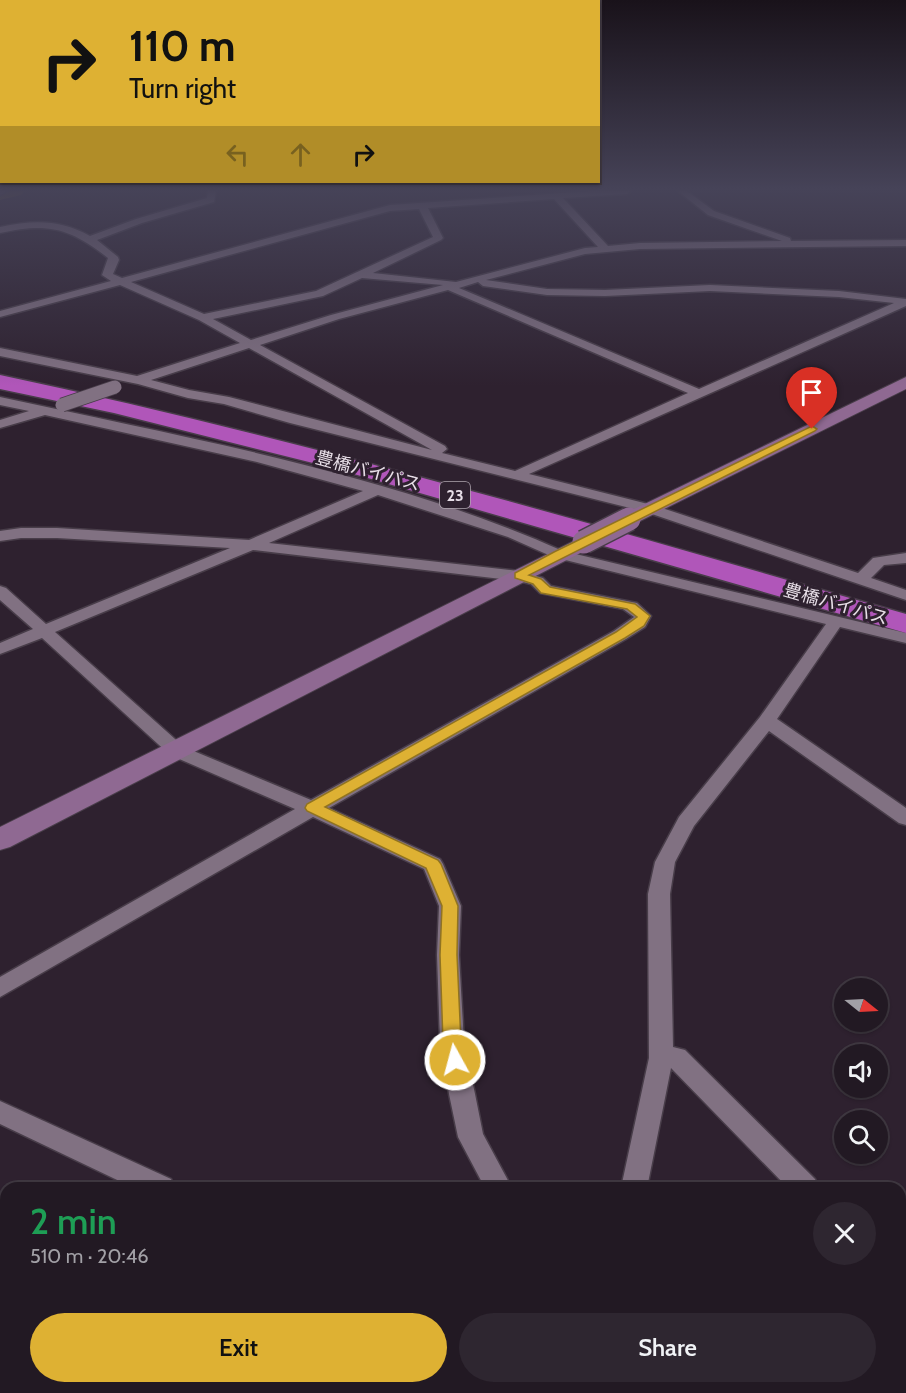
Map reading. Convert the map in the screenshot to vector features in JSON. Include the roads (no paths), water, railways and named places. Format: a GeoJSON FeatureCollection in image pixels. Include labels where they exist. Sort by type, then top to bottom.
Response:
{"type":"FeatureCollection","features":[{"type":"Feature","properties":{"kind":"highway","name":"豊橋バイパス"},"geometry":{"type":"LineString","coordinates":[[0,372],[140,401],[365,457],[906,609]]}},
{"type":"Feature","properties":{"kind":"highway","name":"豊橋バイパス"},"geometry":{"type":"LineString","coordinates":[[0,382],[174,420],[341,463],[906,624]]}},
{"type":"Feature","properties":{"kind":"street"},"geometry":{"type":"LineString","coordinates":[[112,256],[114,260],[106,273],[119,282],[203,318],[250,343],[446,452],[449,458]]}},
{"type":"Feature","properties":{"kind":"street"},"geometry":{"type":"LineString","coordinates":[[0,314],[213,256]]}},
{"type":"Feature","properties":{"kind":"street"},"geometry":{"type":"LineString","coordinates":[[203,318],[319,294],[401,256]]}},
{"type":"Feature","properties":{"kind":"street"},"geometry":{"type":"LineString","coordinates":[[0,424],[335,317],[568,256]]}},
{"type":"Feature","properties":{"kind":"street"},"geometry":{"type":"LineString","coordinates":[[361,275],[466,284],[490,282],[519,289],[570,293],[710,288],[838,294],[906,302]]}},
{"type":"Feature","properties":{"kind":"street"},"geometry":{"type":"LineString","coordinates":[[451,288],[698,393]]}},
{"type":"Feature","properties":{"kind":"street"},"geometry":{"type":"LineString","coordinates":[[885,299],[906,292]]}},
{"type":"Feature","properties":{"kind":"street"},"geometry":{"type":"LineString","coordinates":[[517,476],[527,469],[906,302]]}},
{"type":"Feature","properties":{"kind":"street"},"geometry":{"type":"LineString","coordinates":[[0,352],[138,380],[188,394],[225,400],[295,420],[651,509],[906,595]]}},
{"type":"Feature","properties":{"kind":"street"},"geometry":{"type":"LineString","coordinates":[[0,840],[558,554],[906,382]]}},
{"type":"Feature","properties":{"kind":"street"},"geometry":{"type":"LineString","coordinates":[[0,401],[259,458],[419,502],[513,534],[558,554],[906,638]]}},
{"type":"Feature","properties":{"kind":"street"},"geometry":{"type":"LineString","coordinates":[[0,649],[251,545],[375,490]]}},
{"type":"Feature","properties":{"kind":"street"},"geometry":{"type":"LineString","coordinates":[[0,536],[57,533],[251,545],[519,576],[537,581],[546,590],[631,606],[643,616],[639,623],[620,635],[312,808],[0,988]]}},
{"type":"Feature","properties":{"kind":"street"},"geometry":{"type":"LineString","coordinates":[[860,580],[879,561],[906,558]]}},
{"type":"Feature","properties":{"kind":"street"},"geometry":{"type":"LineString","coordinates":[[0,591],[177,751],[312,808],[433,864],[450,906],[448,955],[452,1042],[462,1094],[471,1137],[496,1182]]}},
{"type":"Feature","properties":{"kind":"street"},"geometry":{"type":"LineString","coordinates":[[635,1182],[661,1058],[659,894],[665,862],[686,822],[767,721],[837,620]]}},
{"type":"Feature","properties":{"kind":"street"},"geometry":{"type":"LineString","coordinates":[[767,721],[906,818]]}},
{"type":"Feature","properties":{"kind":"street"},"geometry":{"type":"LineString","coordinates":[[661,1058],[676,1056],[800,1182]]}},
{"type":"Feature","properties":{"kind":"street"},"geometry":{"type":"LineString","coordinates":[[0,1112],[149,1182]]}}]}
